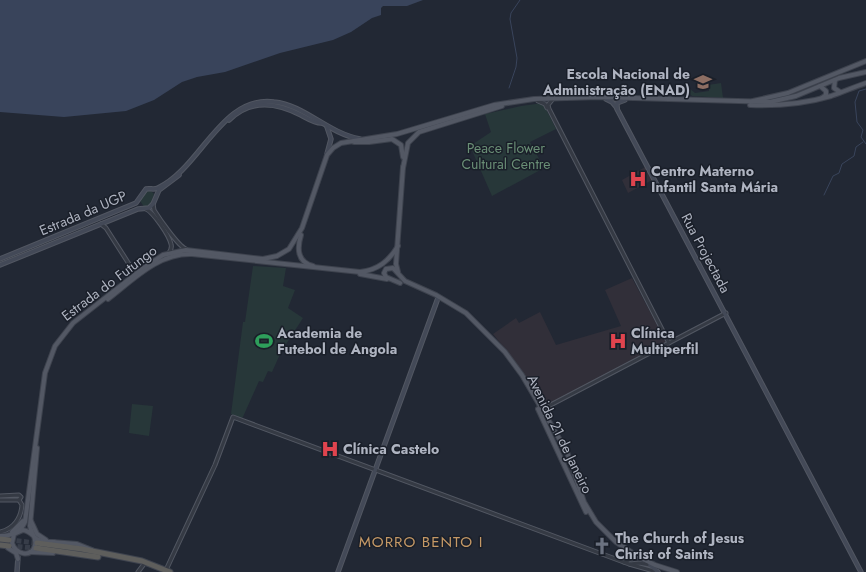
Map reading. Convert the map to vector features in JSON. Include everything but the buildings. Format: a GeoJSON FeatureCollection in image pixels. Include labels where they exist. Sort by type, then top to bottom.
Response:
{"type":"FeatureCollection","features":[{"type":"Feature","properties":{"kind":"highway"},"geometry":{"type":"LineString","coordinates":[[0,536],[11,546]]}},
{"type":"Feature","properties":{"kind":"highway"},"geometry":{"type":"LineString","coordinates":[[0,546],[11,546]]}},
{"type":"Feature","properties":{"kind":"highway"},"geometry":{"type":"LineString","coordinates":[[36,546],[82,549],[100,555],[144,564],[167,571]]}},
{"type":"Feature","properties":{"kind":"highway"},"geometry":{"type":"LineString","coordinates":[[100,555],[142,560],[167,571]]}},
{"type":"Feature","properties":{"kind":"main road"},"geometry":{"type":"LineString","coordinates":[[747,103],[788,93],[866,61]]}},
{"type":"Feature","properties":{"kind":"main road"},"geometry":{"type":"LineString","coordinates":[[327,155],[335,146],[347,141],[390,135],[494,105],[534,99],[605,97],[747,103],[781,100],[838,78],[866,72]]}},
{"type":"Feature","properties":{"kind":"main road"},"geometry":{"type":"LineString","coordinates":[[838,78],[834,82],[834,88],[837,91],[842,92]]}},
{"type":"Feature","properties":{"kind":"main road"},"geometry":{"type":"LineString","coordinates":[[403,168],[408,142],[413,136],[422,130],[501,106],[552,100],[606,99],[769,106],[791,105],[822,98],[866,83]]}},
{"type":"Feature","properties":{"kind":"main road"},"geometry":{"type":"LineString","coordinates":[[817,86],[823,87],[826,91],[826,95],[822,98]]}},
{"type":"Feature","properties":{"kind":"main road"},"geometry":{"type":"LineString","coordinates":[[606,99],[612,102],[618,109]]}},
{"type":"Feature","properties":{"kind":"main road"},"geometry":{"type":"LineString","coordinates":[[618,109],[617,103],[625,100]]}},
{"type":"Feature","properties":{"kind":"main road","name":"Estrada da UGP"},"geometry":{"type":"LineString","coordinates":[[0,259],[130,206],[139,199],[144,190],[159,187],[185,168],[230,116],[250,104],[267,101],[282,103],[341,134],[360,139]]}},
{"type":"Feature","properties":{"kind":"main road","name":"Estrada da UGP"},"geometry":{"type":"LineString","coordinates":[[156,195],[160,189],[191,166],[227,122],[246,108],[260,104],[277,105],[321,123]]}},
{"type":"Feature","properties":{"kind":"main road","name":"Rua Projectada"},"geometry":{"type":"LineString","coordinates":[[618,109],[861,572]]}},
{"type":"Feature","properties":{"kind":"main road"},"geometry":{"type":"LineString","coordinates":[[326,127],[331,139],[327,155]]}},
{"type":"Feature","properties":{"kind":"main road"},"geometry":{"type":"LineString","coordinates":[[347,141],[374,142],[390,139],[398,142],[403,149],[397,268],[401,281]]}},
{"type":"Feature","properties":{"kind":"main road","name":"Estrada do Futungo"},"geometry":{"type":"LineString","coordinates":[[17,532],[23,527],[45,373],[52,351],[63,333],[73,322],[130,278],[169,253],[192,251],[257,258],[272,257],[289,249],[302,228],[327,155]]}},
{"type":"Feature","properties":{"kind":"main road"},"geometry":{"type":"LineString","coordinates":[[0,265],[107,221],[151,207],[154,204],[156,195],[151,188]]}},
{"type":"Feature","properties":{"kind":"main road"},"geometry":{"type":"LineString","coordinates":[[139,199],[139,204],[144,208]]}},
{"type":"Feature","properties":{"kind":"main road"},"geometry":{"type":"LineString","coordinates":[[302,228],[298,247],[302,260],[310,266],[331,270]]}},
{"type":"Feature","properties":{"kind":"main road","name":"Estrada do Futungo"},"geometry":{"type":"LineString","coordinates":[[33,534],[30,526],[30,516],[46,379],[55,350],[72,327],[148,268],[164,258],[186,254],[346,272],[360,272],[376,268],[389,259],[398,246]]}},
{"type":"Feature","properties":{"kind":"main road","name":"Avenida 21 de Janeiro"},"geometry":{"type":"LineString","coordinates":[[346,272],[401,281],[436,295],[458,308],[483,329],[514,363],[541,410],[581,504],[594,522],[626,552],[667,572]]}},
{"type":"Feature","properties":{"kind":"main road","name":"Avenida 21 de Janeiro"},"geometry":{"type":"LineString","coordinates":[[401,281],[438,298],[462,312],[495,343],[520,376],[567,452],[589,513],[616,542],[651,563],[677,572]]}},
{"type":"Feature","properties":{"kind":"main road"},"geometry":{"type":"LineString","coordinates":[[338,572],[438,298]]}},
{"type":"Feature","properties":{"kind":"main road"},"geometry":{"type":"LineString","coordinates":[[544,417],[560,442],[562,446],[561,449],[557,448],[544,417]]}},
{"type":"Feature","properties":{"kind":"main road"},"geometry":{"type":"LineString","coordinates":[[572,484],[564,463],[565,459],[569,461],[577,482]]}},
{"type":"Feature","properties":{"kind":"main road"},"geometry":{"type":"LineString","coordinates":[[0,536],[16,529],[25,515]]}},
{"type":"Feature","properties":{"kind":"main road"},"geometry":{"type":"LineString","coordinates":[[30,516],[33,528],[40,536],[54,542]]}},
{"type":"Feature","properties":{"kind":"main road"},"geometry":{"type":"LineString","coordinates":[[0,536],[10,535],[26,530],[42,541],[77,544],[100,555]]}},
{"type":"Feature","properties":{"kind":"main road"},"geometry":{"type":"LineString","coordinates":[[17,532],[12,539],[11,546],[18,561]]}},
{"type":"Feature","properties":{"kind":"main road"},"geometry":{"type":"LineString","coordinates":[[11,546],[20,553],[27,553],[35,546],[33,534]]}},
{"type":"Feature","properties":{"kind":"main road"},"geometry":{"type":"LineString","coordinates":[[11,546],[16,553],[18,561],[17,572]]}},
{"type":"Feature","properties":{"kind":"main road"},"geometry":{"type":"LineString","coordinates":[[18,561],[21,556],[35,551],[100,555]]}},
{"type":"Feature","properties":{"kind":"main road"},"geometry":{"type":"LineString","coordinates":[[650,565],[658,572]]}},
{"type":"Feature","properties":{"kind":"street"},"geometry":{"type":"LineString","coordinates":[[550,111],[548,105],[552,100]]}},
{"type":"Feature","properties":{"kind":"street"},"geometry":{"type":"LineString","coordinates":[[538,101],[545,104],[550,111],[669,343]]}},
{"type":"Feature","properties":{"kind":"street"},"geometry":{"type":"LineString","coordinates":[[154,204],[154,210],[175,241],[182,248],[192,251]]}},
{"type":"Feature","properties":{"kind":"street"},"geometry":{"type":"LineString","coordinates":[[144,208],[154,215],[171,243],[169,253]]}},
{"type":"Feature","properties":{"kind":"street"},"geometry":{"type":"LineString","coordinates":[[106,228],[105,224],[107,221]]}},
{"type":"Feature","properties":{"kind":"street"},"geometry":{"type":"LineString","coordinates":[[100,224],[106,228],[129,264],[131,270],[130,278]]}},
{"type":"Feature","properties":{"kind":"street"},"geometry":{"type":"LineString","coordinates":[[171,243],[174,244],[175,241]]}},
{"type":"Feature","properties":{"kind":"street"},"geometry":{"type":"LineString","coordinates":[[129,264],[134,268],[142,269]]}},
{"type":"Feature","properties":{"kind":"street"},"geometry":{"type":"LineString","coordinates":[[541,410],[726,313]]}},
{"type":"Feature","properties":{"kind":"street"},"geometry":{"type":"LineString","coordinates":[[167,571],[217,460],[233,417],[629,564],[658,572]]}},
{"type":"Feature","properties":{"kind":"street"},"geometry":{"type":"LineString","coordinates":[[0,496],[19,495],[21,497],[19,500],[22,503],[19,518],[12,527],[0,532]]}},
{"type":"Feature","properties":{"kind":"street"},"geometry":{"type":"LineString","coordinates":[[0,500],[19,500]]}},
{"type":"Feature","properties":{"kind":"street"},"geometry":{"type":"LineString","coordinates":[[624,562],[631,559],[630,555],[626,552]]}},
{"type":"Feature","properties":{"kind":"street"},"geometry":{"type":"LineString","coordinates":[[629,564],[639,562],[650,565]]}},
{"type":"Feature","properties":{"kind":"street"},"geometry":{"type":"LineString","coordinates":[[138,572],[144,564]]}},
{"type":"Feature","properties":{"kind":"shaded area","name":"Centro Materno Infantil Santa Mária"},"geometry":{"type":"Polygon","coordinates":[[[647,166],[654,179],[628,193],[622,180],[647,166]]]}},
{"type":"Feature","properties":{"kind":"shaded area","name":"Clínica Multiperfil"},"geometry":{"type":"Polygon","coordinates":[[[632,278],[666,342],[546,406],[542,405],[523,372],[493,334],[516,318],[519,323],[540,312],[556,345],[621,326],[605,290],[632,278]]]}},
{"type":"Feature","properties":{"kind":"green space"},"geometry":{"type":"Polygon","coordinates":[[[721,83],[723,98],[692,96],[688,92],[686,85],[688,84],[690,89],[695,93],[709,91],[708,85],[721,83]]]}},
{"type":"Feature","properties":{"kind":"green space","name":"Peace Flower Cultural Centre"},"geometry":{"type":"Polygon","coordinates":[[[543,103],[556,129],[530,142],[544,168],[492,196],[470,146],[491,132],[485,114],[543,103]]]}},
{"type":"Feature","properties":{"kind":"green space"},"geometry":{"type":"Polygon","coordinates":[[[150,190],[154,194],[150,206],[145,208],[140,201],[143,192],[150,190]]]}},
{"type":"Feature","properties":{"kind":"green space","name":"Academia de Futebol de Angola"},"geometry":{"type":"Polygon","coordinates":[[[253,266],[286,268],[283,286],[295,290],[288,308],[303,318],[281,352],[272,372],[268,371],[263,382],[259,381],[242,419],[231,414],[243,322],[245,322],[253,266]]]}},
{"type":"Feature","properties":{"kind":"green space"},"geometry":{"type":"Polygon","coordinates":[[[132,404],[153,406],[149,436],[129,433],[132,404]]]}},
{"type":"Feature","properties":{"kind":"water"},"geometry":{"type":"Polygon","coordinates":[[[0,0],[423,0],[407,6],[383,6],[381,8],[381,15],[372,18],[351,32],[333,40],[280,53],[225,72],[197,77],[182,82],[154,100],[126,111],[64,117],[0,112],[0,0]]]}},
{"type":"Feature","properties":{"kind":"waterway"},"geometry":{"type":"LineString","coordinates":[[509,88],[516,67],[517,58],[510,19],[511,13],[520,0]]}},
{"type":"Feature","properties":{"kind":"waterway"},"geometry":{"type":"LineString","coordinates":[[866,89],[859,91],[855,102],[857,122],[863,130],[861,137],[866,144]]}},
{"type":"Feature","properties":{"kind":"waterway"},"geometry":{"type":"LineString","coordinates":[[824,195],[833,176],[839,173],[842,164],[854,156],[856,147],[863,142]]}},
{"type":"Feature","properties":{"kind":"tunnel"},"geometry":{"type":"LineString","coordinates":[[9,540],[37,543]]}},
{"type":"Feature","properties":{"kind":"tunnel"},"geometry":{"type":"LineString","coordinates":[[10,546],[36,548]]}},
{"type":"Feature","properties":{"kind":"place","name":"Escola Nacional de Administração (ENAD)"},"geometry":{"type":"Point","coordinates":[703,82]}},
{"type":"Feature","properties":{"kind":"place","name":"Centro Materno Infantil Santa Mária"},"geometry":{"type":"Point","coordinates":[638,179]}},
{"type":"Feature","properties":{"kind":"place","name":"Academia de Futebol de Angola"},"geometry":{"type":"Point","coordinates":[264,341]}},
{"type":"Feature","properties":{"kind":"place","name":"Clínica Multiperfil"},"geometry":{"type":"Point","coordinates":[618,341]}},
{"type":"Feature","properties":{"kind":"place","name":"Clínica Castelo"},"geometry":{"type":"Point","coordinates":[330,449]}},
{"type":"Feature","properties":{"kind":"place","name":"The Church of Jesus Christ of Saints"},"geometry":{"type":"Point","coordinates":[602,546]}},
{"type":"Feature","properties":{"kind":"district","name":"MORRO BENTO I"},"geometry":{"type":"Point","coordinates":[421,542]}}]}
